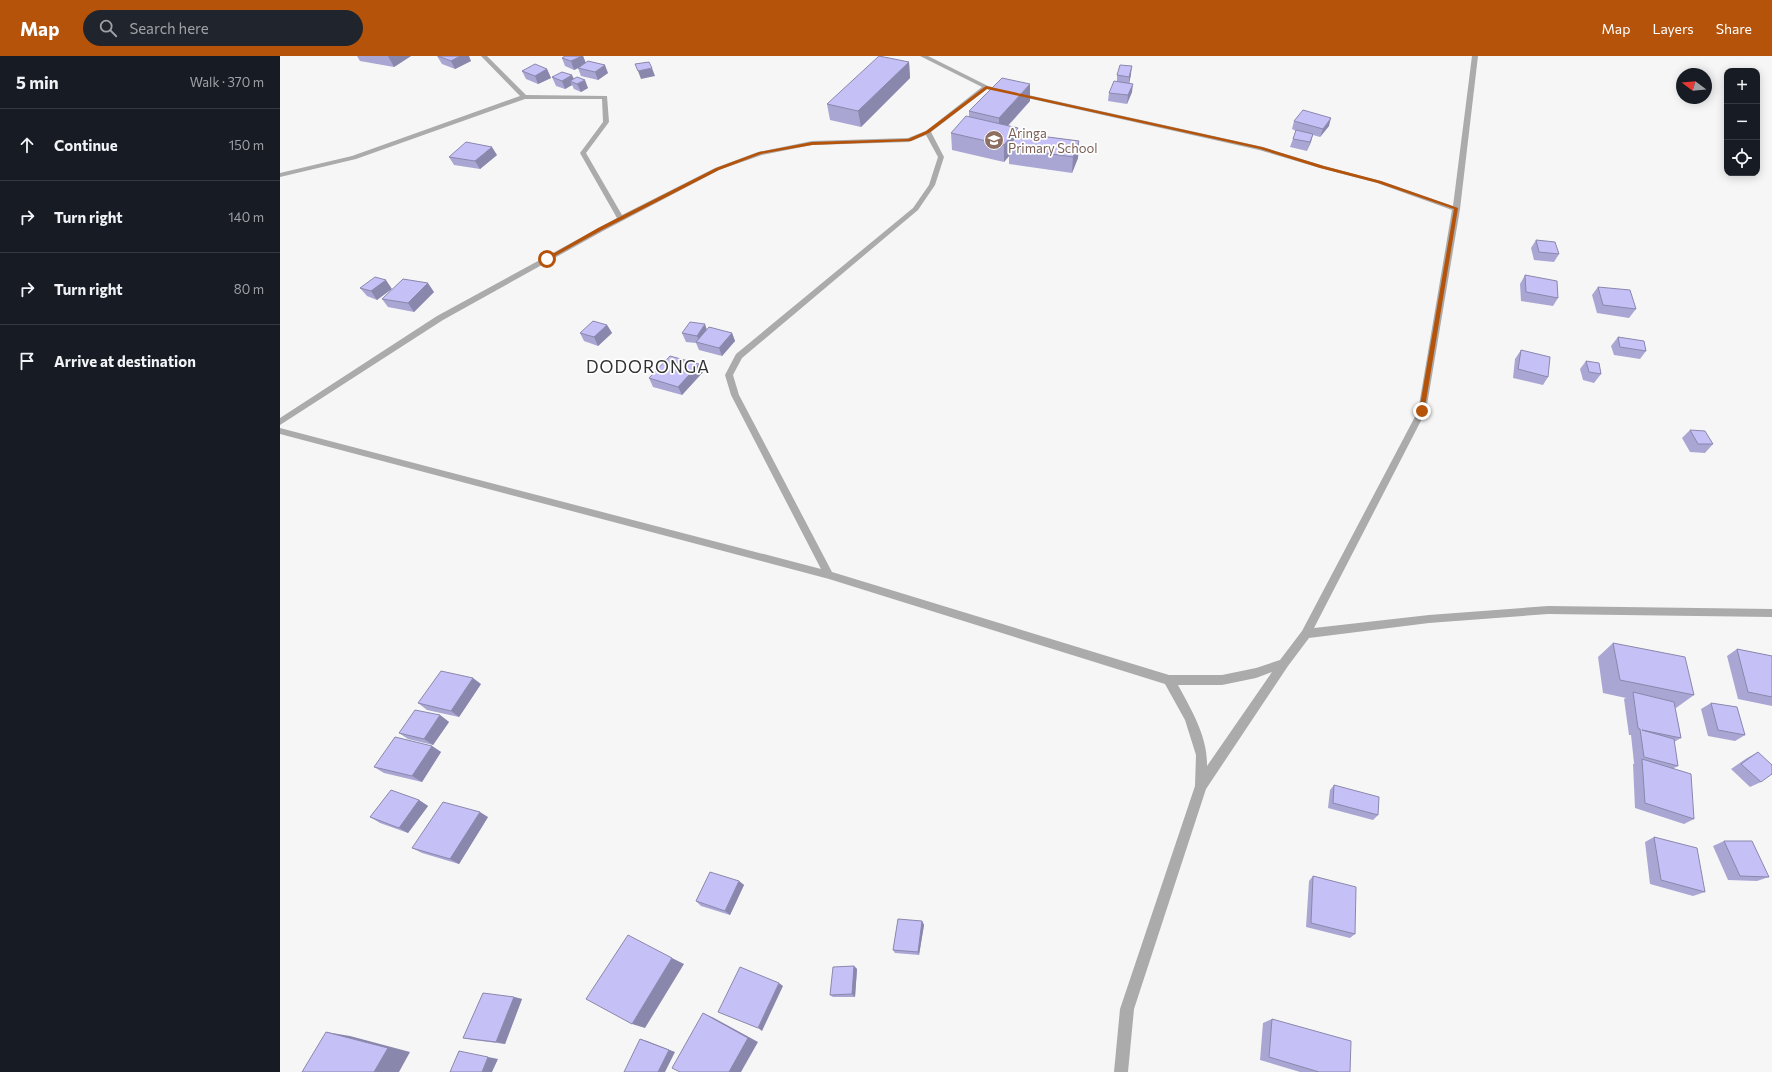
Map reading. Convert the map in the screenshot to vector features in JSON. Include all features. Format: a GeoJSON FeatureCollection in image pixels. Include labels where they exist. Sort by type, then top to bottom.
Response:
{"type":"FeatureCollection","features":[{"type":"Feature","properties":{"kind":"street"},"geometry":{"type":"LineString","coordinates":[[484,56],[524,97]]}},
{"type":"Feature","properties":{"kind":"street"},"geometry":{"type":"LineString","coordinates":[[923,56],[986,87],[1261,148],[1322,167],[1379,182],[1456,209]]}},
{"type":"Feature","properties":{"kind":"street"},"geometry":{"type":"LineString","coordinates":[[1121,1072],[1127,1009],[1201,786],[1284,663],[1306,634],[1422,411],[1456,209],[1475,56]]}},
{"type":"Feature","properties":{"kind":"street"},"geometry":{"type":"LineString","coordinates":[[280,422],[440,318],[621,219],[718,169],[760,153],[812,143],[909,140],[928,132],[986,87]]}},
{"type":"Feature","properties":{"kind":"street"},"geometry":{"type":"LineString","coordinates":[[280,176],[354,158],[524,97],[605,97],[606,122],[583,152],[621,219]]}},
{"type":"Feature","properties":{"kind":"street"},"geometry":{"type":"LineString","coordinates":[[829,575],[735,395],[730,375],[739,356],[889,234],[916,209],[932,185],[941,157],[928,132]]}},
{"type":"Feature","properties":{"kind":"street"},"geometry":{"type":"LineString","coordinates":[[280,431],[829,575],[1169,680],[1222,680],[1256,673],[1284,663]]}},
{"type":"Feature","properties":{"kind":"street"},"geometry":{"type":"LineString","coordinates":[[1306,634],[1429,619],[1548,610],[1772,612]]}},
{"type":"Feature","properties":{"kind":"street"},"geometry":{"type":"LineString","coordinates":[[1169,680],[1190,718],[1202,755],[1201,786]]}},
{"type":"Feature","properties":{"kind":"building"},"geometry":{"type":"Polygon","coordinates":[[[438,56],[460,56],[451,61],[438,56]]]}},
{"type":"Feature","properties":{"kind":"building"},"geometry":{"type":"Polygon","coordinates":[[[565,56],[582,56],[571,61],[562,58],[565,56]]]}},
{"type":"Feature","properties":{"kind":"building"},"geometry":{"type":"Polygon","coordinates":[[[879,56],[909,62],[858,111],[827,104],[879,56]]]}},
{"type":"Feature","properties":{"kind":"building"},"geometry":{"type":"Polygon","coordinates":[[[588,61],[605,65],[595,72],[578,68],[588,61]]]}},
{"type":"Feature","properties":{"kind":"building"},"geometry":{"type":"Polygon","coordinates":[[[649,62],[652,68],[638,71],[635,64],[649,62]]]}},
{"type":"Feature","properties":{"kind":"building"},"geometry":{"type":"Polygon","coordinates":[[[535,64],[547,69],[535,76],[522,71],[535,64]]]}},
{"type":"Feature","properties":{"kind":"building"},"geometry":{"type":"Polygon","coordinates":[[[1120,65],[1132,66],[1129,77],[1117,75],[1120,65]]]}},
{"type":"Feature","properties":{"kind":"building"},"geometry":{"type":"Polygon","coordinates":[[[562,72],[572,75],[562,81],[552,77],[562,72]]]}},
{"type":"Feature","properties":{"kind":"building"},"geometry":{"type":"Polygon","coordinates":[[[577,77],[585,80],[577,84],[570,81],[577,77]]]}},
{"type":"Feature","properties":{"kind":"building"},"geometry":{"type":"Polygon","coordinates":[[[1002,78],[1030,84],[999,118],[969,111],[1002,78]]]}},
{"type":"Feature","properties":{"kind":"building"},"geometry":{"type":"Polygon","coordinates":[[[1114,81],[1133,84],[1128,95],[1109,93],[1114,81]]]}},
{"type":"Feature","properties":{"kind":"building"},"geometry":{"type":"Polygon","coordinates":[[[1303,110],[1331,118],[1323,129],[1294,121],[1303,110]]]}},
{"type":"Feature","properties":{"kind":"building"},"geometry":{"type":"Polygon","coordinates":[[[966,116],[1018,128],[1004,145],[951,133],[966,116]]]}},
{"type":"Feature","properties":{"kind":"building"},"geometry":{"type":"Polygon","coordinates":[[[1296,130],[1313,134],[1310,142],[1293,139],[1296,130]]]}},
{"type":"Feature","properties":{"kind":"building"},"geometry":{"type":"Polygon","coordinates":[[[1017,133],[1079,141],[1073,157],[1009,148],[1017,133]]]}},
{"type":"Feature","properties":{"kind":"building"},"geometry":{"type":"Polygon","coordinates":[[[466,142],[492,147],[475,161],[449,157],[466,142]]]}},
{"type":"Feature","properties":{"kind":"building"},"geometry":{"type":"Polygon","coordinates":[[[1536,240],[1555,242],[1559,254],[1539,252],[1536,240]]]}},
{"type":"Feature","properties":{"kind":"building"},"geometry":{"type":"Polygon","coordinates":[[[1525,275],[1557,281],[1558,298],[1526,292],[1525,275]]]}},
{"type":"Feature","properties":{"kind":"building"},"geometry":{"type":"Polygon","coordinates":[[[375,277],[386,280],[371,291],[360,288],[375,277]]]}},
{"type":"Feature","properties":{"kind":"building"},"geometry":{"type":"Polygon","coordinates":[[[403,279],[428,283],[408,303],[382,299],[403,279]]]}},
{"type":"Feature","properties":{"kind":"building"},"geometry":{"type":"Polygon","coordinates":[[[1598,287],[1630,290],[1636,309],[1603,305],[1598,287]]]}},
{"type":"Feature","properties":{"kind":"building"},"geometry":{"type":"Polygon","coordinates":[[[593,321],[607,325],[594,337],[580,333],[593,321]]]}},
{"type":"Feature","properties":{"kind":"building"},"geometry":{"type":"Polygon","coordinates":[[[690,322],[705,324],[697,336],[682,333],[690,322]]]}},
{"type":"Feature","properties":{"kind":"building"},"geometry":{"type":"Polygon","coordinates":[[[709,327],[732,333],[719,348],[696,342],[709,327]]]}},
{"type":"Feature","properties":{"kind":"building"},"geometry":{"type":"Polygon","coordinates":[[[1618,337],[1644,341],[1646,351],[1620,347],[1618,337]]]}},
{"type":"Feature","properties":{"kind":"building"},"geometry":{"type":"Polygon","coordinates":[[[1521,350],[1550,357],[1548,377],[1518,369],[1521,350]]]}},
{"type":"Feature","properties":{"kind":"building"},"geometry":{"type":"Polygon","coordinates":[[[670,356],[699,364],[678,387],[649,378],[670,356]]]}},
{"type":"Feature","properties":{"kind":"building"},"geometry":{"type":"Polygon","coordinates":[[[1586,361],[1599,363],[1601,374],[1589,372],[1586,361]]]}},
{"type":"Feature","properties":{"kind":"building"},"geometry":{"type":"Polygon","coordinates":[[[1690,430],[1705,431],[1713,444],[1698,444],[1690,430]]]}},
{"type":"Feature","properties":{"kind":"building"},"geometry":{"type":"Polygon","coordinates":[[[1613,643],[1685,657],[1694,695],[1620,680],[1613,643]]]}},
{"type":"Feature","properties":{"kind":"building"},"geometry":{"type":"Polygon","coordinates":[[[1737,649],[1772,656],[1772,697],[1748,692],[1737,649]]]}},
{"type":"Feature","properties":{"kind":"building"},"geometry":{"type":"Polygon","coordinates":[[[441,671],[473,678],[451,711],[418,703],[441,671]]]}},
{"type":"Feature","properties":{"kind":"building"},"geometry":{"type":"Polygon","coordinates":[[[1633,692],[1674,702],[1681,738],[1642,730],[1674,739],[1678,766],[1644,757],[1633,692]]]}},
{"type":"Feature","properties":{"kind":"building"},"geometry":{"type":"Polygon","coordinates":[[[1711,703],[1737,707],[1745,735],[1718,730],[1711,703]]]}},
{"type":"Feature","properties":{"kind":"building"},"geometry":{"type":"Polygon","coordinates":[[[415,710],[440,715],[424,739],[399,733],[415,710]]]}},
{"type":"Feature","properties":{"kind":"building"},"geometry":{"type":"Polygon","coordinates":[[[395,737],[432,746],[412,776],[374,767],[395,737]]]}},
{"type":"Feature","properties":{"kind":"building"},"geometry":{"type":"Polygon","coordinates":[[[1758,752],[1772,765],[1772,774],[1761,782],[1741,764],[1758,752]]]}},
{"type":"Feature","properties":{"kind":"building"},"geometry":{"type":"Polygon","coordinates":[[[1642,759],[1691,774],[1694,819],[1645,803],[1642,759]]]}},
{"type":"Feature","properties":{"kind":"building"},"geometry":{"type":"Polygon","coordinates":[[[1334,785],[1379,797],[1378,815],[1333,803],[1334,785]]]}},
{"type":"Feature","properties":{"kind":"building"},"geometry":{"type":"Polygon","coordinates":[[[391,790],[419,800],[399,828],[370,817],[391,790]]]}},
{"type":"Feature","properties":{"kind":"building"},"geometry":{"type":"Polygon","coordinates":[[[443,802],[480,812],[450,859],[412,848],[443,802]]]}},
{"type":"Feature","properties":{"kind":"building"},"geometry":{"type":"Polygon","coordinates":[[[1654,837],[1697,848],[1705,892],[1661,880],[1654,837]]]}},
{"type":"Feature","properties":{"kind":"building"},"geometry":{"type":"Polygon","coordinates":[[[1724,841],[1752,841],[1769,877],[1740,876],[1724,841]]]}},
{"type":"Feature","properties":{"kind":"building"},"geometry":{"type":"Polygon","coordinates":[[[710,872],[739,881],[725,911],[696,901],[710,872]]]}},
{"type":"Feature","properties":{"kind":"building"},"geometry":{"type":"Polygon","coordinates":[[[1313,876],[1356,887],[1355,934],[1311,923],[1313,876]]]}},
{"type":"Feature","properties":{"kind":"building"},"geometry":{"type":"Polygon","coordinates":[[[898,919],[922,921],[918,952],[893,950],[898,919]]]}},
{"type":"Feature","properties":{"kind":"building"},"geometry":{"type":"Polygon","coordinates":[[[628,935],[672,958],[632,1024],[586,999],[628,935]]]}},
{"type":"Feature","properties":{"kind":"building"},"geometry":{"type":"Polygon","coordinates":[[[854,966],[852,994],[830,995],[833,967],[854,966]]]}},
{"type":"Feature","properties":{"kind":"building"},"geometry":{"type":"Polygon","coordinates":[[[740,967],[779,983],[758,1028],[718,1012],[740,967]]]}},
{"type":"Feature","properties":{"kind":"building"},"geometry":{"type":"Polygon","coordinates":[[[483,993],[514,997],[496,1042],[463,1038],[483,993]]]}},
{"type":"Feature","properties":{"kind":"building"},"geometry":{"type":"Polygon","coordinates":[[[703,1013],[748,1038],[729,1072],[680,1072],[672,1068],[703,1013]]]}},
{"type":"Feature","properties":{"kind":"building"},"geometry":{"type":"Polygon","coordinates":[[[1272,1019],[1351,1041],[1350,1072],[1319,1072],[1269,1057],[1272,1019]]]}},
{"type":"Feature","properties":{"kind":"building"},"geometry":{"type":"Polygon","coordinates":[[[326,1032],[388,1048],[374,1072],[302,1072],[326,1032]]]}},
{"type":"Feature","properties":{"kind":"building"},"geometry":{"type":"Polygon","coordinates":[[[640,1039],[669,1050],[658,1072],[624,1072],[640,1039]]]}},
{"type":"Feature","properties":{"kind":"building"},"geometry":{"type":"Polygon","coordinates":[[[459,1051],[488,1057],[482,1072],[450,1072],[459,1051]]]}},
{"type":"Feature","properties":{"kind":"place","name":"Aringa Primary School"},"geometry":{"type":"Point","coordinates":[994,140]}},
{"type":"Feature","properties":{"kind":"district","name":"DODORONGA"},"geometry":{"type":"Point","coordinates":[648,366]}},
{"type":"Feature","properties":{"kind":"route"},"geometry":{"type":"LineString","coordinates":[[547,259],[600,229],[718,169],[760,153],[812,143],[909,140],[928,132],[986,87],[1261,148],[1322,167],[1379,182],[1456,209],[1422,411]]}}]}
